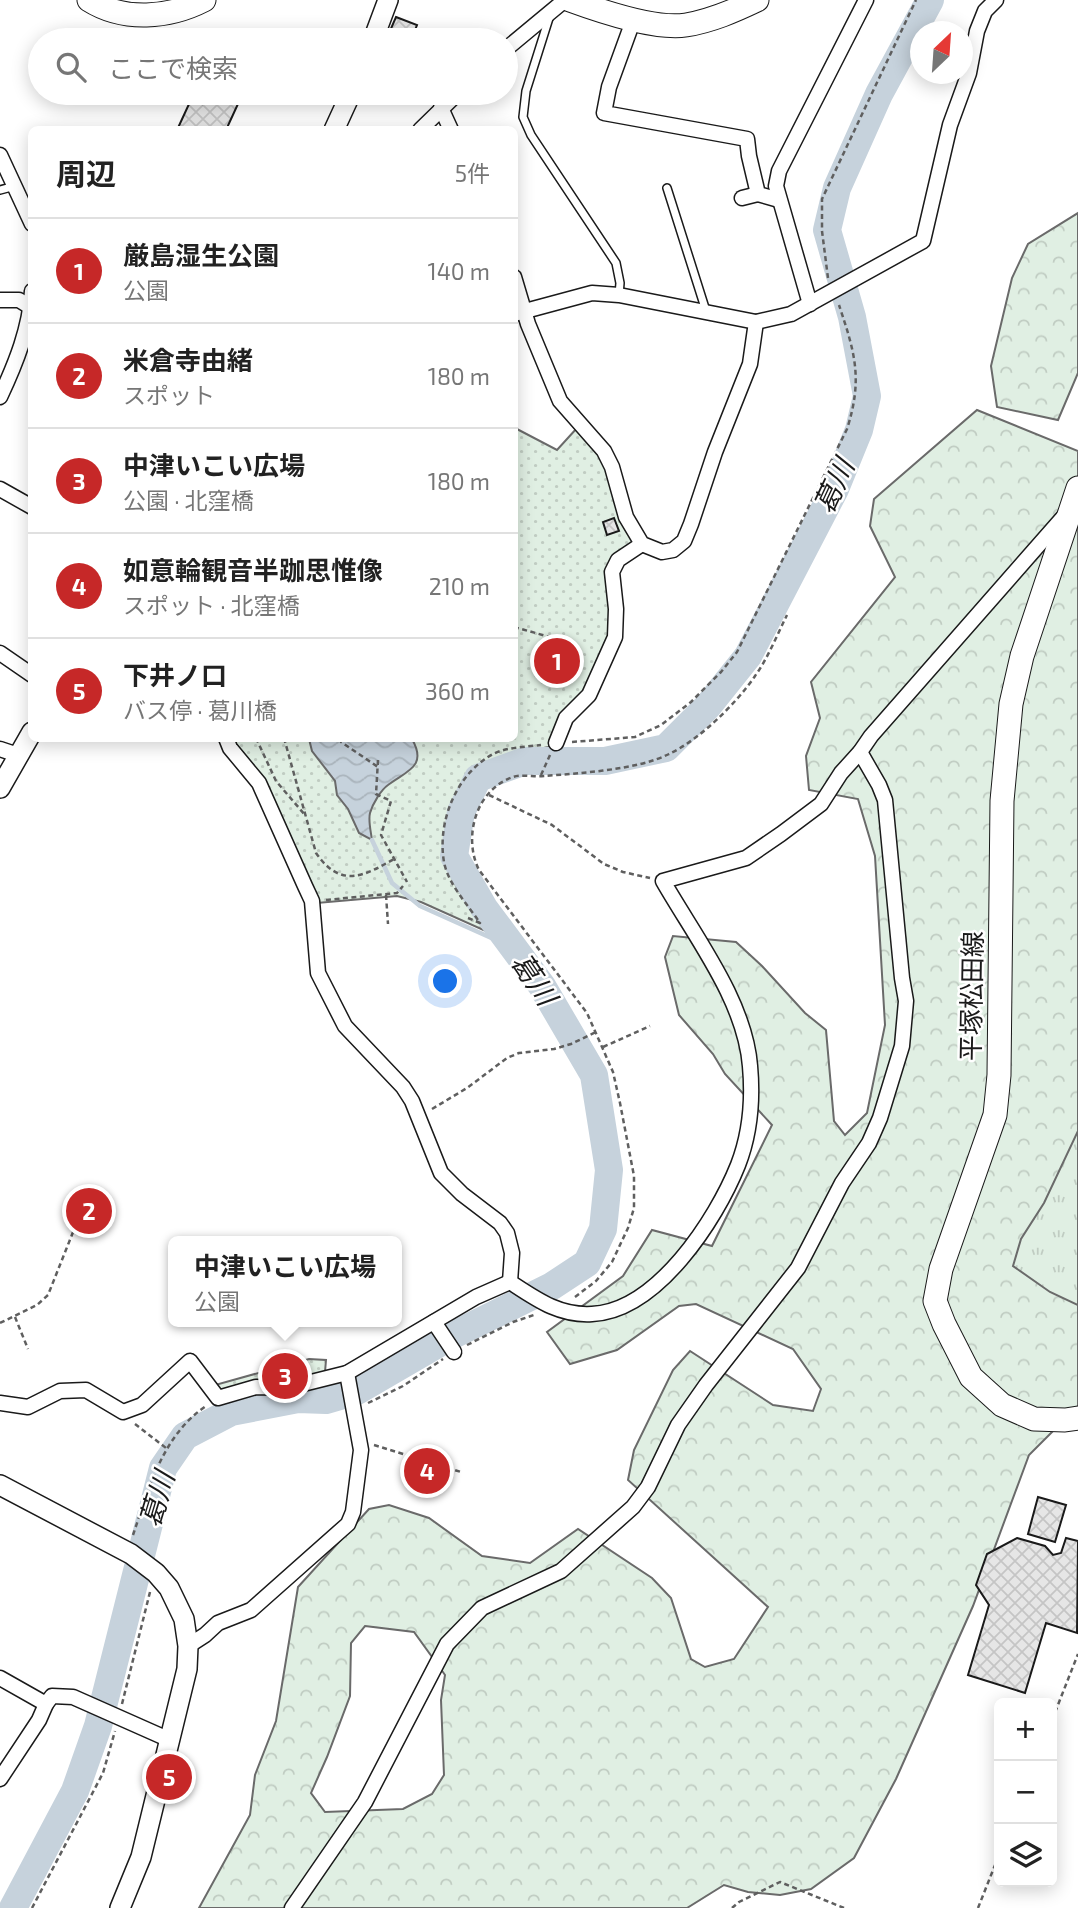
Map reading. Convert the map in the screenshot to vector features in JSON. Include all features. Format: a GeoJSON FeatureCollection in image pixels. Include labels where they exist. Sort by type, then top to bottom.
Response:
{"type":"FeatureCollection","features":[{"type":"Feature","properties":{"kind":"main road"},"geometry":{"type":"LineString","coordinates":[[96,2],[120,12],[155,15],[173,12],[204,0]]}},
{"type":"Feature","properties":{"kind":"main road"},"geometry":{"type":"LineString","coordinates":[[562,3],[633,20],[683,26],[722,16],[757,0]]}},
{"type":"Feature","properties":{"kind":"main road","name":"平塚松田線"},"geometry":{"type":"LineString","coordinates":[[1074,498],[1022,656],[1011,704],[1002,801],[999,1075],[995,1115],[941,1269],[935,1301],[971,1377],[1002,1405],[1034,1419],[1078,1418]]}},
{"type":"Feature","properties":{"kind":"street"},"geometry":{"type":"LineString","coordinates":[[378,28],[388,0]]}},
{"type":"Feature","properties":{"kind":"street"},"geometry":{"type":"LineString","coordinates":[[810,304],[776,186],[779,171],[866,0]]}},
{"type":"Feature","properties":{"kind":"street"},"geometry":{"type":"LineString","coordinates":[[756,322],[750,364],[684,541],[673,550],[662,552],[642,544],[626,517],[612,467],[604,451],[560,401],[528,324],[520,313],[592,293],[619,295],[756,322],[791,314],[923,241],[950,125],[969,73],[977,31],[985,11],[996,0]]}},
{"type":"Feature","properties":{"kind":"street"},"geometry":{"type":"LineString","coordinates":[[518,39],[562,3]]}},
{"type":"Feature","properties":{"kind":"street"},"geometry":{"type":"LineString","coordinates":[[633,20],[609,87],[604,113],[747,139],[758,194]]}},
{"type":"Feature","properties":{"kind":"street"},"geometry":{"type":"LineString","coordinates":[[336,126],[345,105]]}},
{"type":"Feature","properties":{"kind":"street"},"geometry":{"type":"LineString","coordinates":[[423,126],[444,105]]}},
{"type":"Feature","properties":{"kind":"street"},"geometry":{"type":"LineString","coordinates":[[441,108],[449,126]]}},
{"type":"Feature","properties":{"kind":"street"},"geometry":{"type":"LineString","coordinates":[[0,155],[7,188],[28,218]]}},
{"type":"Feature","properties":{"kind":"street"},"geometry":{"type":"LineString","coordinates":[[742,198],[758,194],[779,200]]}},
{"type":"Feature","properties":{"kind":"street"},"geometry":{"type":"LineString","coordinates":[[0,300],[19,300],[28,305]]}},
{"type":"Feature","properties":{"kind":"street"},"geometry":{"type":"LineString","coordinates":[[0,397],[17,362],[28,319]]}},
{"type":"Feature","properties":{"kind":"street"},"geometry":{"type":"LineString","coordinates":[[0,489],[28,505]]}},
{"type":"Feature","properties":{"kind":"street"},"geometry":{"type":"LineString","coordinates":[[514,1285],[543,1304],[558,1310],[592,1314],[611,1310],[650,1289],[697,1240],[720,1204],[738,1164],[752,1100],[750,1065],[743,1025],[712,963],[663,881],[746,858],[821,804],[841,773],[888,716],[1074,498]]}},
{"type":"Feature","properties":{"kind":"street"},"geometry":{"type":"LineString","coordinates":[[556,743],[566,719],[589,695],[615,637],[617,609],[612,572],[618,560],[642,544]]}},
{"type":"Feature","properties":{"kind":"street"},"geometry":{"type":"LineString","coordinates":[[0,653],[28,672]]}},
{"type":"Feature","properties":{"kind":"street"},"geometry":{"type":"LineString","coordinates":[[0,788],[9,752],[28,735]]}},
{"type":"Feature","properties":{"kind":"street"},"geometry":{"type":"LineString","coordinates":[[228,742],[259,783],[312,901],[318,973],[345,1026],[412,1101],[441,1173],[462,1194],[500,1223],[512,1253],[514,1285]]}},
{"type":"Feature","properties":{"kind":"street"},"geometry":{"type":"LineString","coordinates":[[292,1908],[365,1801],[447,1644],[482,1608],[561,1571],[633,1507],[649,1487],[678,1425],[798,1268],[842,1183],[869,1143],[880,1118],[902,1046],[906,1001],[885,800],[880,785],[860,752]]}},
{"type":"Feature","properties":{"kind":"street"},"geometry":{"type":"LineString","coordinates":[[0,1403],[27,1407],[60,1391],[86,1390],[123,1412],[142,1405],[190,1361],[218,1398],[256,1387],[286,1388],[347,1376],[476,1297],[514,1285]]}},
{"type":"Feature","properties":{"kind":"street"},"geometry":{"type":"LineString","coordinates":[[434,1322],[454,1352]]}},
{"type":"Feature","properties":{"kind":"street"},"geometry":{"type":"LineString","coordinates":[[188,1646],[218,1623],[251,1610],[348,1524],[353,1512],[361,1450],[347,1376]]}},
{"type":"Feature","properties":{"kind":"street"},"geometry":{"type":"LineString","coordinates":[[0,1485],[132,1546],[153,1581],[169,1588],[184,1619],[188,1646],[187,1669],[141,1857],[120,1908]]}},
{"type":"Feature","properties":{"kind":"street"},"geometry":{"type":"LineString","coordinates":[[0,1678],[46,1704]]}},
{"type":"Feature","properties":{"kind":"street"},"geometry":{"type":"LineString","coordinates":[[0,1779],[52,1696],[73,1697],[90,1703],[170,1741]]}},
{"type":"Feature","properties":{"kind":"lane"},"geometry":{"type":"LineString","coordinates":[[562,3],[526,91],[523,117],[531,135],[616,263],[620,283],[619,295]]}},
{"type":"Feature","properties":{"kind":"lane"},"geometry":{"type":"LineString","coordinates":[[667,188],[706,312]]}},
{"type":"Feature","properties":{"kind":"path"},"geometry":{"type":"LineString","coordinates":[[468,918],[480,923],[451,880],[444,863],[444,830],[448,807],[471,772],[494,754],[505,750],[635,737],[662,725],[691,702],[737,652],[847,429],[855,406],[857,380],[854,349],[835,292],[830,290],[822,199],[916,0]]}},
{"type":"Feature","properties":{"kind":"path"},"geometry":{"type":"LineString","coordinates":[[352,1409],[379,1399],[454,1352],[513,1322],[544,1311],[558,1310],[596,1281],[612,1262],[634,1208],[634,1176],[629,1147],[613,1072],[603,1047],[587,1013],[479,870],[473,858],[474,820],[482,801],[501,783],[515,776],[551,776],[652,761],[683,747],[716,719],[754,678],[787,615]]}},
{"type":"Feature","properties":{"kind":"path"},"geometry":{"type":"LineString","coordinates":[[518,628],[557,639]]}},
{"type":"Feature","properties":{"kind":"path"},"geometry":{"type":"LineString","coordinates":[[258,742],[276,781],[307,818]]}},
{"type":"Feature","properties":{"kind":"path"},"geometry":{"type":"LineString","coordinates":[[285,742],[316,853],[322,862],[343,874],[355,877],[363,876],[394,859]]}},
{"type":"Feature","properties":{"kind":"path"},"geometry":{"type":"LineString","coordinates":[[341,742],[378,767]]}},
{"type":"Feature","properties":{"kind":"path"},"geometry":{"type":"LineString","coordinates":[[541,776],[556,743]]}},
{"type":"Feature","properties":{"kind":"path"},"geometry":{"type":"LineString","coordinates":[[378,760],[376,794],[391,801],[381,835],[407,882]]}},
{"type":"Feature","properties":{"kind":"path"},"geometry":{"type":"LineString","coordinates":[[489,795],[552,825],[604,864],[623,872],[663,881]]}},
{"type":"Feature","properties":{"kind":"path"},"geometry":{"type":"LineString","coordinates":[[312,901],[386,895],[397,893],[402,886]]}},
{"type":"Feature","properties":{"kind":"path"},"geometry":{"type":"LineString","coordinates":[[386,895],[388,923]]}},
{"type":"Feature","properties":{"kind":"path"},"geometry":{"type":"LineString","coordinates":[[603,1047],[650,1026]]}},
{"type":"Feature","properties":{"kind":"path"},"geometry":{"type":"LineString","coordinates":[[419,1117],[467,1088],[507,1058],[519,1053],[554,1049],[596,1032]]}},
{"type":"Feature","properties":{"kind":"path"},"geometry":{"type":"LineString","coordinates":[[0,1323],[37,1305],[48,1295],[85,1202]]}},
{"type":"Feature","properties":{"kind":"path"},"geometry":{"type":"LineString","coordinates":[[15,1317],[28,1349]]}},
{"type":"Feature","properties":{"kind":"path"},"geometry":{"type":"LineString","coordinates":[[132,1546],[156,1467],[173,1437],[197,1412],[218,1398]]}},
{"type":"Feature","properties":{"kind":"path"},"geometry":{"type":"LineString","coordinates":[[123,1412],[167,1449]]}},
{"type":"Feature","properties":{"kind":"path"},"geometry":{"type":"LineString","coordinates":[[360,1444],[377,1446],[461,1472]]}},
{"type":"Feature","properties":{"kind":"path"},"geometry":{"type":"LineString","coordinates":[[32,1908],[103,1773],[153,1581]]}},
{"type":"Feature","properties":{"kind":"path"},"geometry":{"type":"LineString","coordinates":[[1057,1707],[1078,1654]]}},
{"type":"Feature","properties":{"kind":"path"},"geometry":{"type":"LineString","coordinates":[[978,1908],[994,1867]]}},
{"type":"Feature","properties":{"kind":"path"},"geometry":{"type":"LineString","coordinates":[[732,1908],[780,1882],[844,1908]]}},
{"type":"Feature","properties":{"kind":"green space"},"geometry":{"type":"Polygon","coordinates":[[[1078,213],[1078,373],[1058,420],[997,407],[991,366],[1012,278],[1028,244],[1078,213]]]}},
{"type":"Feature","properties":{"kind":"green space"},"geometry":{"type":"Polygon","coordinates":[[[977,410],[1078,451],[1078,1131],[1044,1203],[1021,1239],[1013,1266],[1050,1292],[1078,1305],[1078,1406],[1029,1455],[973,1606],[896,1779],[854,1858],[811,1889],[780,1895],[748,1892],[724,1885],[687,1908],[199,1908],[250,1815],[255,1775],[276,1721],[298,1587],[369,1509],[389,1505],[429,1518],[482,1556],[530,1563],[578,1529],[652,1578],[671,1598],[691,1659],[705,1667],[734,1659],[768,1607],[628,1480],[634,1450],[673,1370],[690,1351],[773,1405],[813,1411],[821,1389],[793,1349],[696,1304],[679,1306],[617,1350],[570,1364],[547,1332],[623,1276],[652,1230],[712,1246],[772,1125],[725,1074],[713,1054],[679,1015],[665,957],[673,936],[736,942],[805,1013],[826,1030],[834,1121],[845,1135],[867,1113],[885,1025],[875,856],[858,799],[809,790],[806,756],[820,718],[811,682],[895,577],[870,526],[874,499],[977,410]],[[365,1626],[351,1643],[350,1696],[311,1793],[325,1812],[403,1809],[432,1794],[444,1775],[441,1700],[445,1675],[414,1632],[365,1626]]]}},
{"type":"Feature","properties":{"kind":"green space"},"geometry":{"type":"Polygon","coordinates":[[[577,428],[603,453],[633,543],[615,559],[611,632],[587,690],[561,715],[549,747],[512,753],[490,764],[463,790],[454,807],[448,824],[447,862],[457,887],[490,933],[421,902],[397,896],[317,903],[234,742],[518,742],[518,430],[557,450],[577,428]]]}},
{"type":"Feature","properties":{"kind":"green space"},"geometry":{"type":"Polygon","coordinates":[[[1078,1034],[1078,1364],[990,1261],[1078,1034]]]}},
{"type":"Feature","properties":{"kind":"green space"},"geometry":{"type":"Polygon","coordinates":[[[309,1359],[326,1360],[325,1372],[315,1377],[266,1381],[219,1391],[215,1385],[309,1359]]]}},
{"type":"Feature","properties":{"kind":"water"},"geometry":{"type":"Polygon","coordinates":[[[310,742],[413,742],[418,756],[413,767],[385,787],[371,809],[369,823],[372,840],[359,833],[348,809],[337,795],[335,781],[312,751],[310,742]]]}},
{"type":"Feature","properties":{"kind":"building"},"geometry":{"type":"Polygon","coordinates":[[[396,17],[417,25],[416,28],[391,28],[396,17]]]}},
{"type":"Feature","properties":{"kind":"building"},"geometry":{"type":"Polygon","coordinates":[[[189,105],[237,105],[228,126],[179,126],[189,105]]]}},
{"type":"Feature","properties":{"kind":"building"},"geometry":{"type":"Polygon","coordinates":[[[614,518],[619,531],[607,535],[603,522],[614,518]]]}},
{"type":"Feature","properties":{"kind":"building"},"geometry":{"type":"Polygon","coordinates":[[[1038,1497],[1066,1505],[1055,1542],[1028,1534],[1038,1497]]]}},
{"type":"Feature","properties":{"kind":"building"},"geometry":{"type":"Polygon","coordinates":[[[1017,1538],[1045,1546],[1053,1555],[1061,1553],[1066,1538],[1078,1541],[1077,1633],[1046,1623],[1025,1693],[968,1675],[989,1605],[976,1585],[987,1554],[1017,1538]]]}},
{"type":"Feature","properties":{"kind":"waterway","name":"葛川"},"geometry":{"type":"LineString","coordinates":[[13,1908],[75,1791],[98,1726],[163,1468],[185,1436],[231,1412],[298,1399],[326,1400],[357,1391],[455,1334],[552,1286],[587,1263],[603,1229],[609,1170],[594,1075],[542,986],[484,908],[454,856],[461,812],[478,778],[525,761],[605,761],[666,748],[708,706],[748,656],[835,489],[859,430],[867,396],[852,317],[827,230],[837,188],[879,94],[930,0]]}},
{"type":"Feature","properties":{"kind":"waterway"},"geometry":{"type":"LineString","coordinates":[[372,840],[392,883],[420,906],[514,948]]}},
{"type":"Feature","properties":{"kind":"place","name":"厳島湿生公園"},"geometry":{"type":"Point","coordinates":[557,661]}},
{"type":"Feature","properties":{"kind":"place","name":"米倉寺由緒"},"geometry":{"type":"Point","coordinates":[89,1211]}},
{"type":"Feature","properties":{"kind":"place","name":"中津いこい広場"},"geometry":{"type":"Point","coordinates":[285,1376]}},
{"type":"Feature","properties":{"kind":"place","name":"如意輪観音半跏思惟像"},"geometry":{"type":"Point","coordinates":[427,1471]}},
{"type":"Feature","properties":{"kind":"place","name":"下井ノ口"},"geometry":{"type":"Point","coordinates":[169,1777]}}]}
